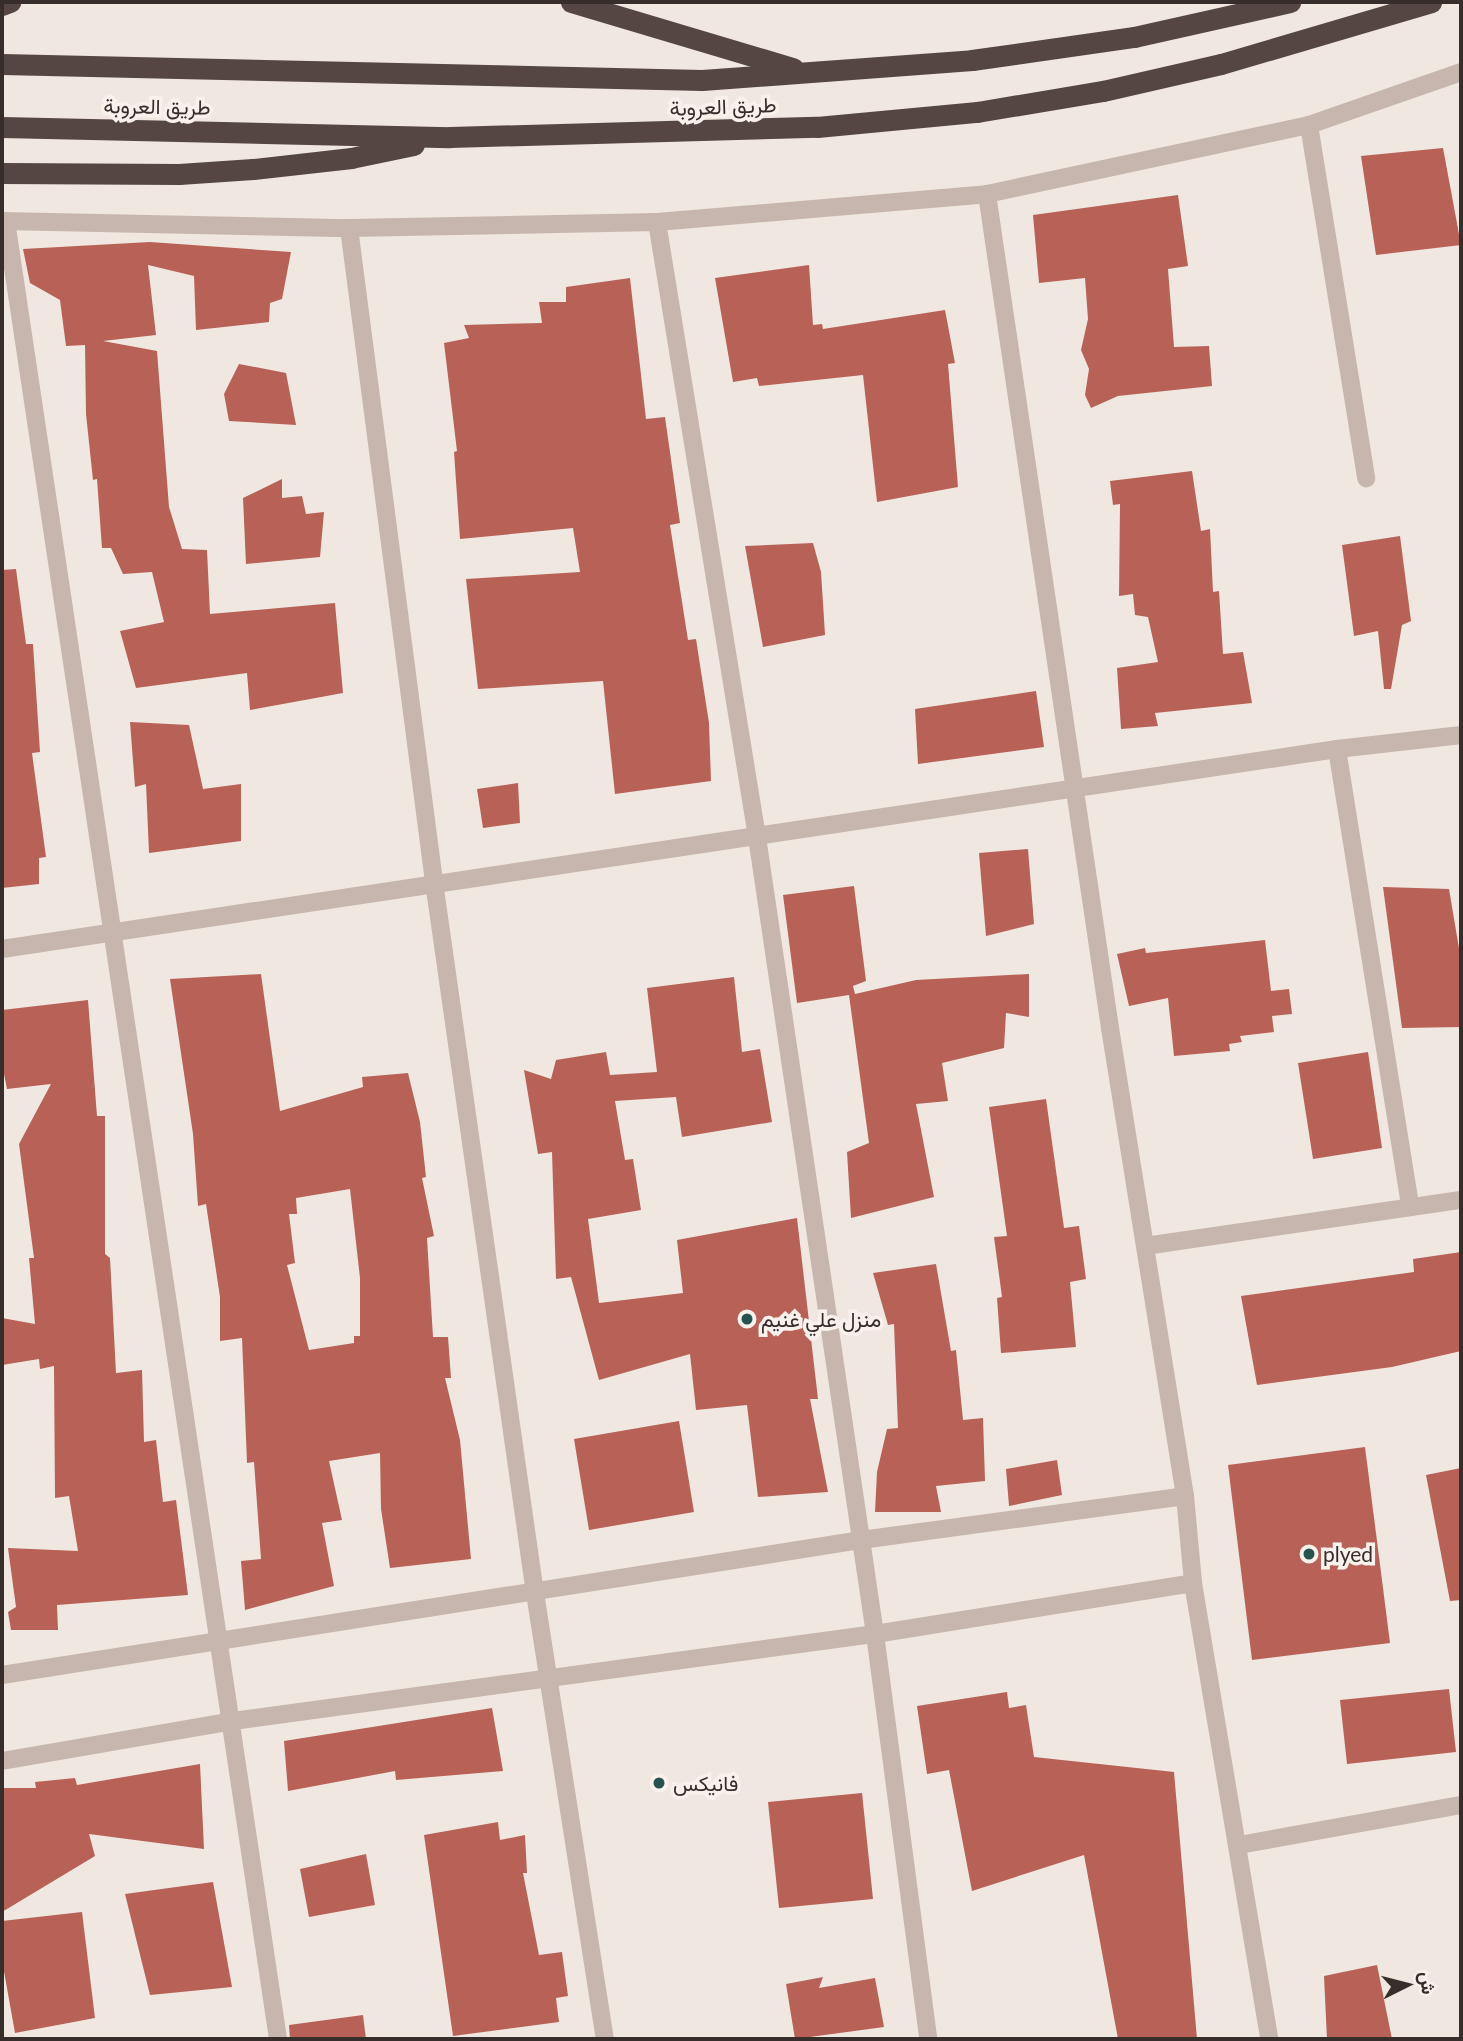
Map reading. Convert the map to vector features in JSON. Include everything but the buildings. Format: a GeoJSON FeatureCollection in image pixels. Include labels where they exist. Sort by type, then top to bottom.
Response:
{"type":"FeatureCollection","features":[{"type":"Feature","properties":{"kind":"highway"},"geometry":{"type":"LineString","coordinates":[[2,5],[10,2]]}},
{"type":"Feature","properties":{"kind":"highway"},"geometry":{"type":"LineString","coordinates":[[571,2],[808,72]]}},
{"type":"Feature","properties":{"kind":"highway","name":"طريق العروبة"},"geometry":{"type":"LineString","coordinates":[[2,64],[643,81],[972,60],[1134,37],[1290,2]]}},
{"type":"Feature","properties":{"kind":"highway","name":"طريق العروبة"},"geometry":{"type":"LineString","coordinates":[[2,127],[450,137],[817,127],[977,112],[1103,91],[1221,64],[1431,2]]}},
{"type":"Feature","properties":{"kind":"highway"},"geometry":{"type":"LineString","coordinates":[[2,173],[179,174],[253,169],[351,158],[450,137]]}},
{"type":"Feature","properties":{"kind":"street"},"geometry":{"type":"LineString","coordinates":[[278,2039],[222,1640],[4,221],[349,228],[657,222],[987,194],[1309,125],[1461,72]]}},
{"type":"Feature","properties":{"kind":"street"},"geometry":{"type":"LineString","coordinates":[[1309,125],[1366,478]]}},
{"type":"Feature","properties":{"kind":"street"},"geometry":{"type":"LineString","coordinates":[[987,194],[1185,1496],[1193,1583],[1269,2039]]}},
{"type":"Feature","properties":{"kind":"street"},"geometry":{"type":"LineString","coordinates":[[657,222],[757,836],[875,1634],[928,2039]]}},
{"type":"Feature","properties":{"kind":"street"},"geometry":{"type":"LineString","coordinates":[[349,228],[434,882],[535,1593],[605,2039]]}},
{"type":"Feature","properties":{"kind":"street"},"geometry":{"type":"LineString","coordinates":[[2,949],[434,882],[1076,791],[1337,749],[1461,735]]}},
{"type":"Feature","properties":{"kind":"street"},"geometry":{"type":"LineString","coordinates":[[1337,749],[1410,1207]]}},
{"type":"Feature","properties":{"kind":"street"},"geometry":{"type":"LineString","coordinates":[[1145,1246],[1461,1200]]}},
{"type":"Feature","properties":{"kind":"street"},"geometry":{"type":"LineString","coordinates":[[2,1675],[861,1540],[1185,1496]]}},
{"type":"Feature","properties":{"kind":"street"},"geometry":{"type":"LineString","coordinates":[[2,1760],[233,1721],[875,1634],[1193,1583]]}},
{"type":"Feature","properties":{"kind":"street"},"geometry":{"type":"LineString","coordinates":[[1238,1845],[1461,1805]]}},
{"type":"Feature","properties":{"kind":"place","name":"منزل علي غنيم"},"geometry":{"type":"Point","coordinates":[747,1319]}},
{"type":"Feature","properties":{"kind":"place","name":"plyed"},"geometry":{"type":"Point","coordinates":[1309,1554]}},
{"type":"Feature","properties":{"kind":"place","name":"فانيكس"},"geometry":{"type":"Point","coordinates":[659,1783]}}]}
